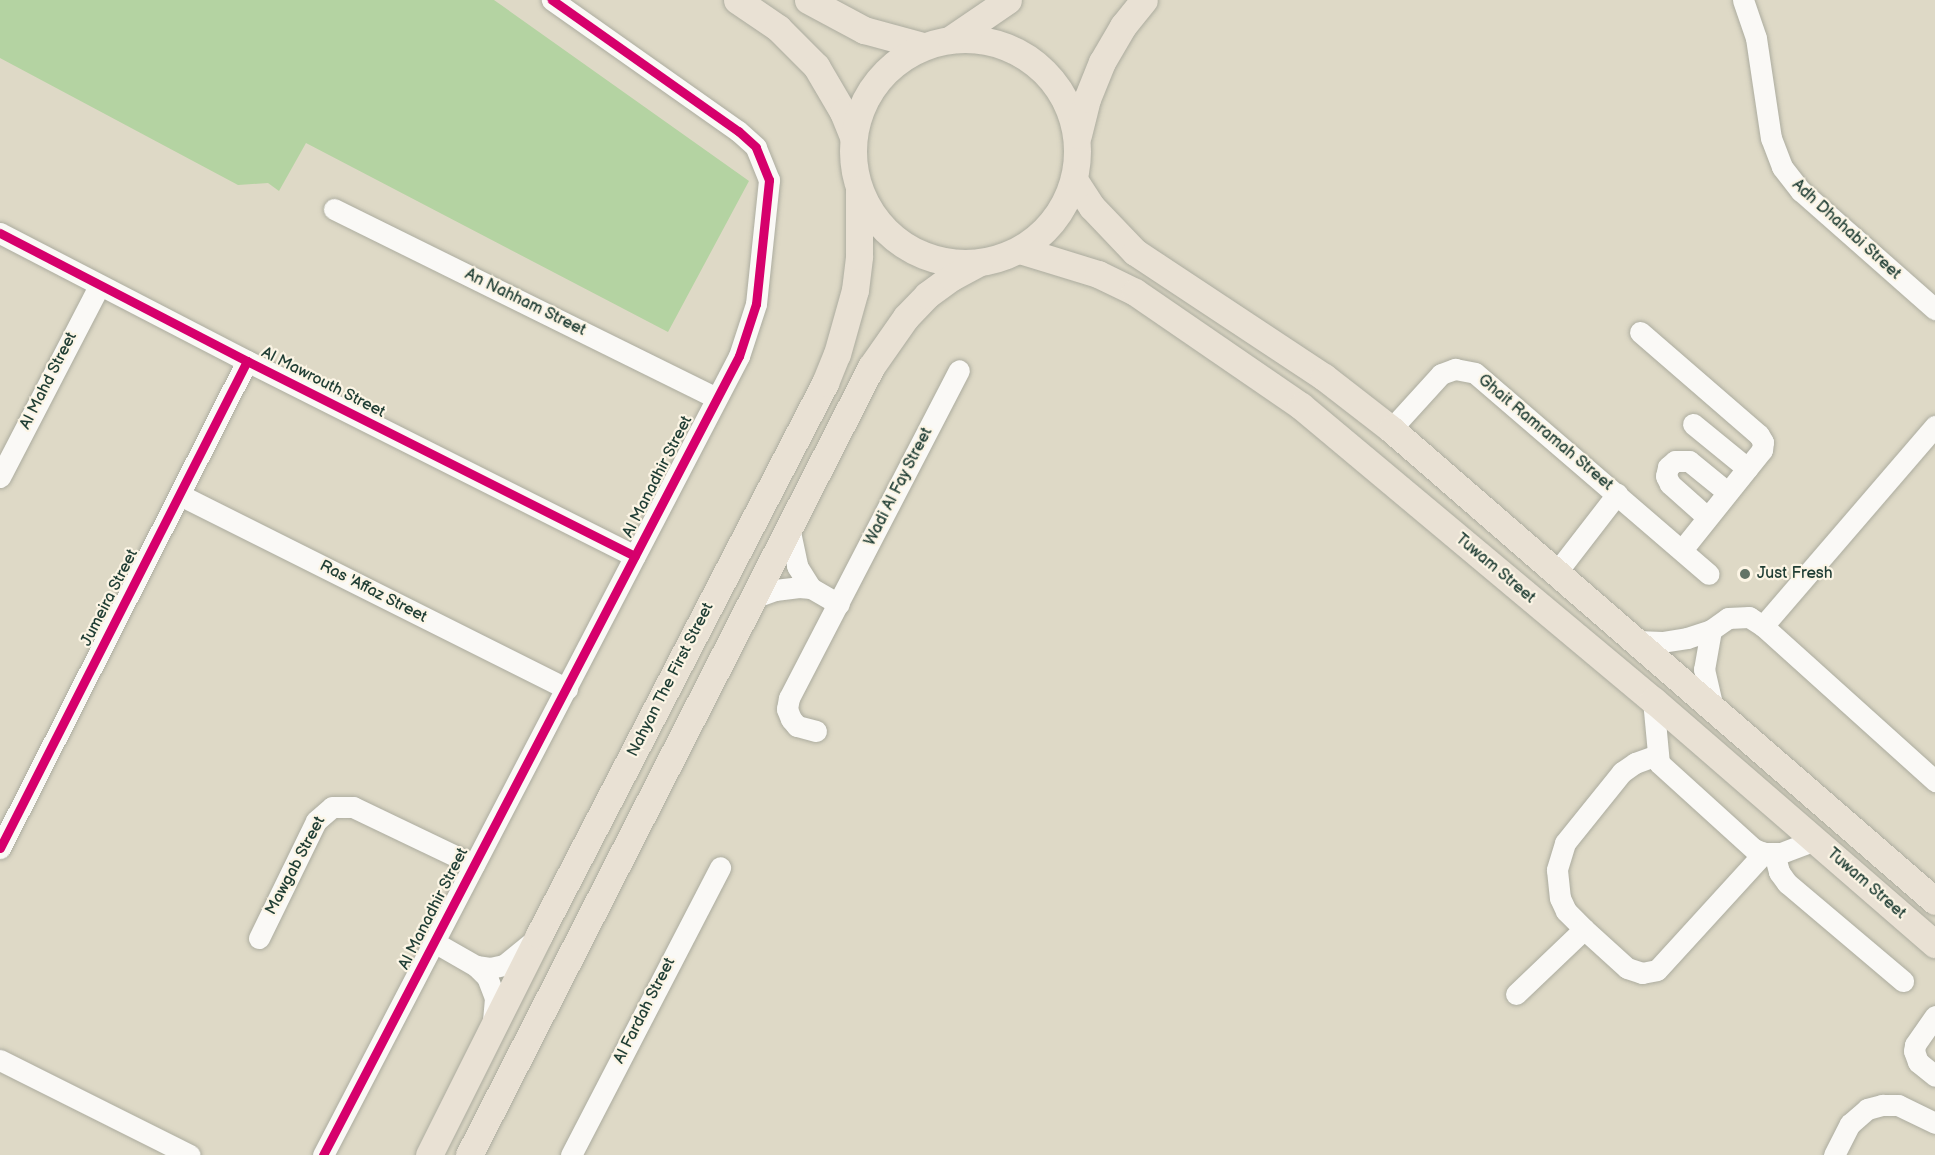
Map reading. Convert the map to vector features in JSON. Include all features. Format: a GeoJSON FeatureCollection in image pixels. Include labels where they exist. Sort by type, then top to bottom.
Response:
{"type":"FeatureCollection","features":[{"type":"Feature","properties":{"kind":"main road"},"geometry":{"type":"LineString","coordinates":[[736,0],[778,28],[816,66],[835,96],[853,137]]}},
{"type":"Feature","properties":{"kind":"main road"},"geometry":{"type":"LineString","coordinates":[[808,0],[864,30],[923,46]]}},
{"type":"Feature","properties":{"kind":"main road"},"geometry":{"type":"LineString","coordinates":[[951,39],[1008,0]]}},
{"type":"Feature","properties":{"kind":"main road"},"geometry":{"type":"LineString","coordinates":[[469,1155],[871,367],[888,341],[927,295],[951,277],[978,262],[1020,250],[1054,221],[1075,182],[1077,139],[1087,99],[1102,62],[1144,0]]}},
{"type":"Feature","properties":{"kind":"main road"},"geometry":{"type":"LineString","coordinates":[[978,262],[941,261],[906,246],[877,222],[859,189],[853,164],[853,137],[862,105],[881,76],[894,64],[923,46],[951,39],[993,42],[1031,60],[1060,90],[1070,109],[1077,139]]}},
{"type":"Feature","properties":{"kind":"main road","name":"Tuwam Street"},"geometry":{"type":"LineString","coordinates":[[1075,182],[1105,223],[1135,252],[1324,377],[1391,429],[1935,900]]}},
{"type":"Feature","properties":{"kind":"main road","name":"Nahyan The First Street"},"geometry":{"type":"LineString","coordinates":[[429,1155],[539,934],[837,354],[856,279],[861,223],[859,189]]}},
{"type":"Feature","properties":{"kind":"main road","name":"Tuwam Street"},"geometry":{"type":"LineString","coordinates":[[1020,250],[1079,267],[1135,292],[1282,393],[1653,700],[1815,840],[1932,946]]}},
{"type":"Feature","properties":{"kind":"street","name":"Al Manadhir Street"},"geometry":{"type":"LineString","coordinates":[[323,1155],[567,689],[742,348],[756,304],[769,180],[762,157],[738,131],[552,0]]}},
{"type":"Feature","properties":{"kind":"street","name":"Adh Dhahabi Street"},"geometry":{"type":"LineString","coordinates":[[1743,0],[1756,38],[1771,138],[1782,167],[1801,191],[1935,309]]}},
{"type":"Feature","properties":{"kind":"street","name":"An Nahham Street"},"geometry":{"type":"LineString","coordinates":[[334,209],[716,398]]}},
{"type":"Feature","properties":{"kind":"street","name":"Al Mawrouth Street"},"geometry":{"type":"LineString","coordinates":[[0,233],[99,286],[635,556]]}},
{"type":"Feature","properties":{"kind":"street","name":"Al Mahd Street"},"geometry":{"type":"LineString","coordinates":[[0,477],[99,286]]}},
{"type":"Feature","properties":{"kind":"street"},"geometry":{"type":"LineString","coordinates":[[1640,332],[1762,438],[1762,450],[1682,550]]}},
{"type":"Feature","properties":{"kind":"street","name":"Jumeira Street"},"geometry":{"type":"LineString","coordinates":[[0,848],[247,361]]}},
{"type":"Feature","properties":{"kind":"street","name":"Ghait Ramramah Street"},"geometry":{"type":"LineString","coordinates":[[1391,429],[1440,374],[1455,369],[1469,370],[1482,377],[1709,574]]}},
{"type":"Feature","properties":{"kind":"street","name":"Wadi Al Fay Street"},"geometry":{"type":"LineString","coordinates":[[816,731],[794,723],[789,715],[788,704],[959,370]]}},
{"type":"Feature","properties":{"kind":"street"},"geometry":{"type":"LineString","coordinates":[[1693,424],[1747,468]]}},
{"type":"Feature","properties":{"kind":"street"},"geometry":{"type":"LineString","coordinates":[[1763,626],[1935,426]]}},
{"type":"Feature","properties":{"kind":"street"},"geometry":{"type":"LineString","coordinates":[[1707,518],[1670,484],[1666,476],[1668,466],[1675,460],[1689,461],[1728,492]]}},
{"type":"Feature","properties":{"kind":"street","name":"Ghait Ramramah Street"},"geometry":{"type":"LineString","coordinates":[[1556,573],[1617,494]]}},
{"type":"Feature","properties":{"kind":"street","name":"Ras 'Affaz Street"},"geometry":{"type":"LineString","coordinates":[[180,495],[567,689]]}},
{"type":"Feature","properties":{"kind":"street"},"geometry":{"type":"LineString","coordinates":[[789,527],[797,566],[811,588],[839,604]]}},
{"type":"Feature","properties":{"kind":"street"},"geometry":{"type":"LineString","coordinates":[[753,598],[787,588],[811,588]]}},
{"type":"Feature","properties":{"kind":"street"},"geometry":{"type":"LineString","coordinates":[[1637,641],[1675,641],[1711,630],[1728,618],[1749,617],[1763,626],[1935,781]]}},
{"type":"Feature","properties":{"kind":"street"},"geometry":{"type":"LineString","coordinates":[[1711,630],[1704,669],[1713,707]]}},
{"type":"Feature","properties":{"kind":"street"},"geometry":{"type":"LineString","coordinates":[[1653,700],[1657,755],[1662,767],[1754,849],[1769,853],[1787,852],[1815,840]]}},
{"type":"Feature","properties":{"kind":"street"},"geometry":{"type":"LineString","coordinates":[[1657,755],[1635,763],[1622,772],[1565,843],[1557,870],[1560,898],[1566,911],[1628,968],[1642,973],[1657,970],[1769,853]]}},
{"type":"Feature","properties":{"kind":"street","name":"Mawgab Street"},"geometry":{"type":"LineString","coordinates":[[259,938],[316,821],[332,807],[353,807],[474,865]]}},
{"type":"Feature","properties":{"kind":"street"},"geometry":{"type":"LineString","coordinates":[[1769,853],[1787,883],[1903,981]]}},
{"type":"Feature","properties":{"kind":"street","name":"Al Fardah Street"},"geometry":{"type":"LineString","coordinates":[[571,1155],[720,867]]}},
{"type":"Feature","properties":{"kind":"street"},"geometry":{"type":"LineString","coordinates":[[1516,994],[1584,929]]}},
{"type":"Feature","properties":{"kind":"street"},"geometry":{"type":"LineString","coordinates":[[476,966],[497,968],[510,962],[539,934]]}},
{"type":"Feature","properties":{"kind":"street","name":"Al Manadhir Street"},"geometry":{"type":"LineString","coordinates":[[434,942],[476,966],[487,977],[494,991],[492,1030]]}},
{"type":"Feature","properties":{"kind":"street"},"geometry":{"type":"LineString","coordinates":[[1933,1022],[1914,1052],[1918,1062],[1935,1076]]}},
{"type":"Feature","properties":{"kind":"street"},"geometry":{"type":"LineString","coordinates":[[0,1060],[190,1155]]}},
{"type":"Feature","properties":{"kind":"street"},"geometry":{"type":"LineString","coordinates":[[1834,1155],[1855,1118],[1875,1107],[1898,1105],[1935,1123]]}},
{"type":"Feature","properties":{"kind":"green space"},"geometry":{"type":"Polygon","coordinates":[[[0,0],[494,0],[749,181],[668,332],[306,143],[279,191],[268,183],[238,185],[0,58],[0,0]]]}},
{"type":"Feature","properties":{"kind":"cycle path"},"geometry":{"type":"LineString","coordinates":[[323,1155],[739,356],[756,304],[769,180],[756,147],[738,131],[552,0]]}},
{"type":"Feature","properties":{"kind":"cycle path"},"geometry":{"type":"LineString","coordinates":[[0,233],[247,361],[635,556]]}},
{"type":"Feature","properties":{"kind":"cycle path"},"geometry":{"type":"LineString","coordinates":[[0,848],[247,361]]}},
{"type":"Feature","properties":{"kind":"place","name":"Just Fresh"},"geometry":{"type":"Point","coordinates":[1745,574]}}]}
